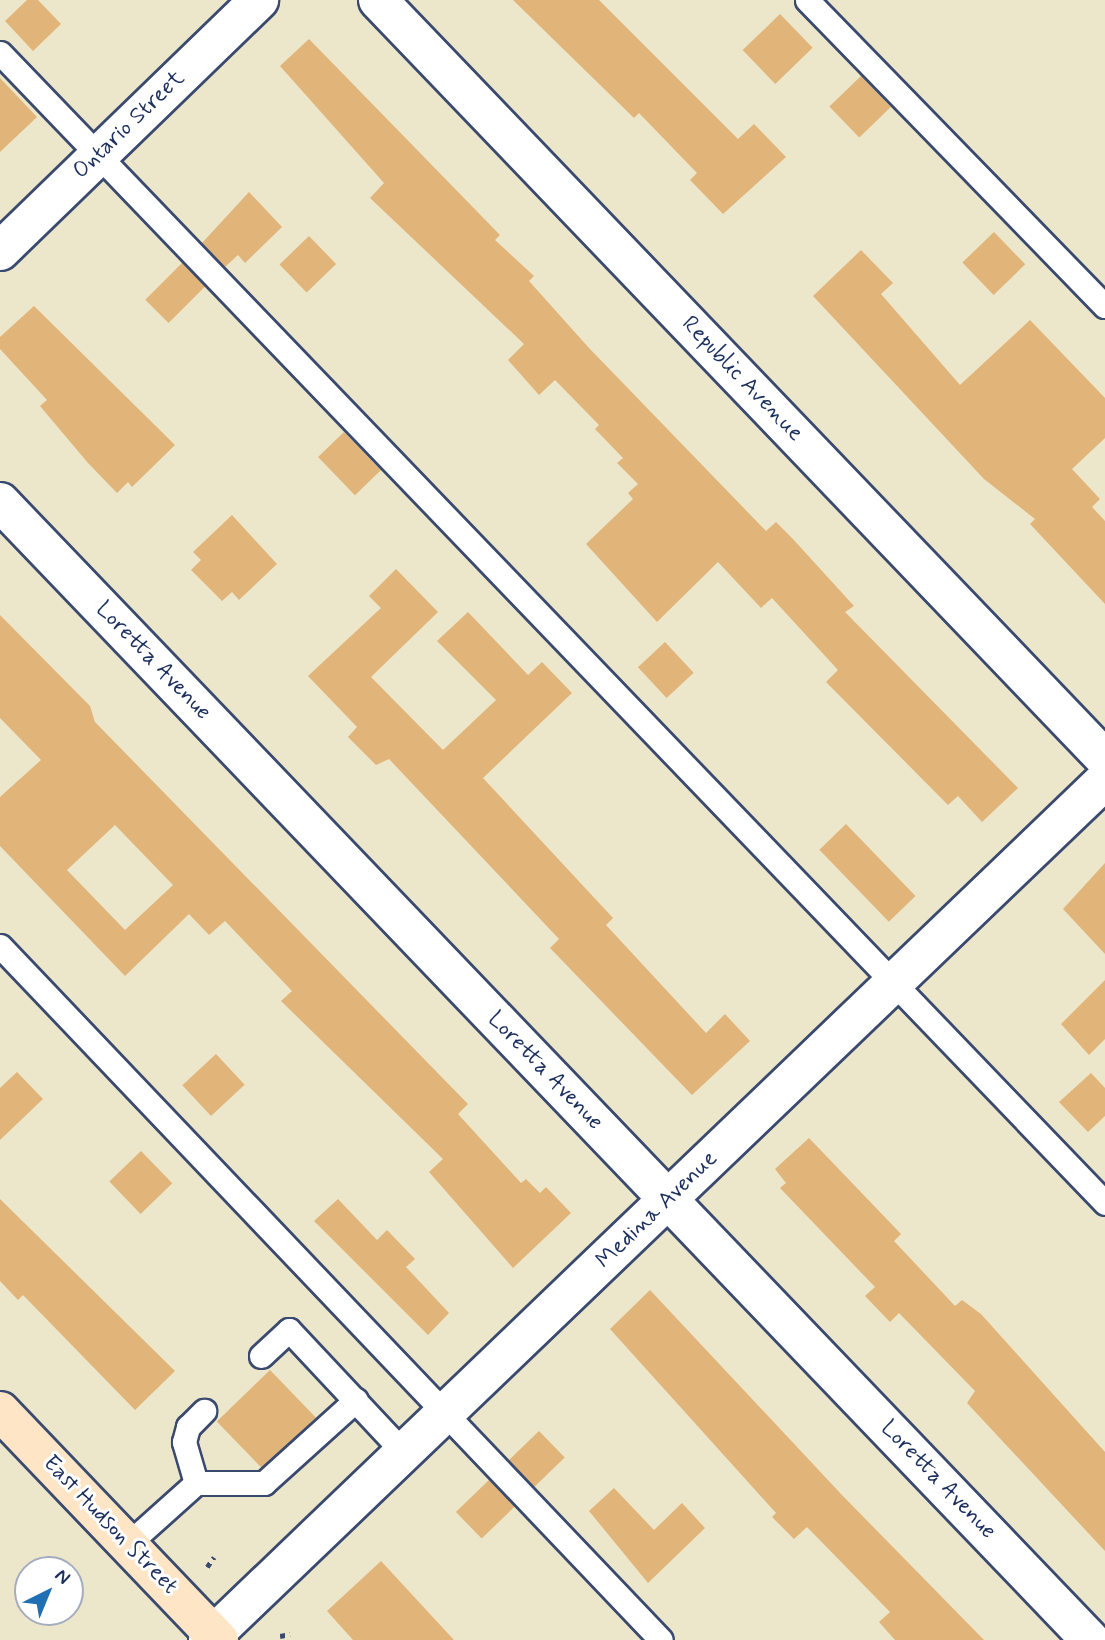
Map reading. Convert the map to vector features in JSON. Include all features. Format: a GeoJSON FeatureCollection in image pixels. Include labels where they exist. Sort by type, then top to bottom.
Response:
{"type":"FeatureCollection","features":[{"type":"Feature","properties":{"kind":"main road","name":"East Hudson Street"},"geometry":{"type":"LineString","coordinates":[[0,1411],[214,1638]]}},
{"type":"Feature","properties":{"kind":"street","name":"Ontario Street"},"geometry":{"type":"LineString","coordinates":[[0,250],[259,0]]}},
{"type":"Feature","properties":{"kind":"street","name":"Republic Avenue"},"geometry":{"type":"LineString","coordinates":[[379,0],[1105,759]]}},
{"type":"Feature","properties":{"kind":"street","name":"Loretta Avenue"},"geometry":{"type":"LineString","coordinates":[[0,502],[1090,1640]]}},
{"type":"Feature","properties":{"kind":"street","name":"Medina Avenue"},"geometry":{"type":"LineString","coordinates":[[214,1638],[1105,780]]}},
{"type":"Feature","properties":{"kind":"lane"},"geometry":{"type":"LineString","coordinates":[[807,0],[1105,306]]}},
{"type":"Feature","properties":{"kind":"lane"},"geometry":{"type":"LineString","coordinates":[[0,53],[892,985],[1105,1203]]}},
{"type":"Feature","properties":{"kind":"lane"},"geometry":{"type":"LineString","coordinates":[[0,946],[445,1415],[568,1536],[661,1640]]}},
{"type":"Feature","properties":{"kind":"lane"},"geometry":{"type":"LineString","coordinates":[[261,1356],[289,1330],[404,1453]]}},
{"type":"Feature","properties":{"kind":"lane"},"geometry":{"type":"LineString","coordinates":[[128,1544],[196,1483],[264,1483],[356,1400]]}},
{"type":"Feature","properties":{"kind":"lane"},"geometry":{"type":"LineString","coordinates":[[196,1483],[184,1442],[188,1427],[204,1411]]}},
{"type":"Feature","properties":{"kind":"path"},"geometry":{"type":"LineString","coordinates":[[207,1567],[214,1557]]}},
{"type":"Feature","properties":{"kind":"path"},"geometry":{"type":"LineString","coordinates":[[280,1636],[290,1634]]}},
{"type":"Feature","properties":{"kind":"building"},"geometry":{"type":"Polygon","coordinates":[[[27,0],[38,0],[61,24],[33,51],[5,21],[27,0]]]}},
{"type":"Feature","properties":{"kind":"building"},"geometry":{"type":"Polygon","coordinates":[[[513,0],[599,0],[738,139],[754,124],[786,157],[723,214],[690,180],[697,173],[639,113],[634,118],[513,0]]]}},
{"type":"Feature","properties":{"kind":"building"},"geometry":{"type":"Polygon","coordinates":[[[780,14],[813,48],[775,84],[743,50],[780,14]]]}},
{"type":"Feature","properties":{"kind":"building"},"geometry":{"type":"Polygon","coordinates":[[[309,39],[500,235],[495,240],[534,276],[529,281],[589,348],[766,531],[776,522],[792,538],[854,606],[845,612],[1018,788],[982,822],[958,796],[948,805],[826,682],[838,670],[772,598],[761,608],[718,562],[657,622],[586,544],[633,499],[628,493],[638,484],[617,463],[623,458],[595,429],[599,425],[555,380],[539,395],[508,360],[524,344],[370,198],[384,183],[280,66],[309,39]]]}},
{"type":"Feature","properties":{"kind":"building"},"geometry":{"type":"Polygon","coordinates":[[[861,76],[891,107],[859,137],[829,107],[861,76]]]}},
{"type":"Feature","properties":{"kind":"building"},"geometry":{"type":"Polygon","coordinates":[[[0,78],[37,117],[0,152],[0,78]]]}},
{"type":"Feature","properties":{"kind":"building"},"geometry":{"type":"Polygon","coordinates":[[[249,192],[282,227],[245,263],[238,255],[225,267],[202,243],[249,192]]]}},
{"type":"Feature","properties":{"kind":"building"},"geometry":{"type":"Polygon","coordinates":[[[994,232],[1025,264],[994,295],[962,263],[994,232]]]}},
{"type":"Feature","properties":{"kind":"building"},"geometry":{"type":"Polygon","coordinates":[[[309,236],[336,264],[307,293],[280,264],[309,236]]]}},
{"type":"Feature","properties":{"kind":"building"},"geometry":{"type":"Polygon","coordinates":[[[861,250],[893,283],[881,294],[960,385],[1030,320],[1105,398],[1105,438],[1072,469],[1100,499],[1092,507],[1105,521],[1105,604],[1030,524],[1035,519],[984,479],[813,296],[861,250]]]}},
{"type":"Feature","properties":{"kind":"building"},"geometry":{"type":"Polygon","coordinates":[[[182,263],[205,286],[169,323],[145,300],[182,263]]]}},
{"type":"Feature","properties":{"kind":"building"},"geometry":{"type":"Polygon","coordinates":[[[34,306],[175,445],[132,487],[128,482],[117,493],[88,463],[40,406],[47,400],[0,349],[0,337],[34,306]]]}},
{"type":"Feature","properties":{"kind":"building"},"geometry":{"type":"Polygon","coordinates":[[[344,432],[381,470],[355,495],[318,457],[344,432]]]}},
{"type":"Feature","properties":{"kind":"building"},"geometry":{"type":"Polygon","coordinates":[[[232,515],[277,564],[239,600],[232,592],[222,601],[191,570],[201,560],[193,552],[232,515]]]}},
{"type":"Feature","properties":{"kind":"building"},"geometry":{"type":"Polygon","coordinates":[[[396,569],[438,612],[371,677],[443,750],[496,700],[437,641],[468,612],[528,675],[542,662],[572,693],[483,778],[613,918],[606,925],[706,1033],[725,1014],[750,1041],[692,1095],[550,948],[559,939],[389,759],[376,765],[348,737],[357,727],[308,676],[381,608],[369,596],[396,569]]]}},
{"type":"Feature","properties":{"kind":"building"},"geometry":{"type":"Polygon","coordinates":[[[0,615],[90,706],[95,722],[468,1104],[458,1114],[521,1183],[526,1179],[540,1193],[546,1187],[571,1213],[513,1268],[429,1172],[443,1159],[281,1001],[292,991],[225,921],[209,935],[189,914],[125,976],[0,846],[0,797],[41,760],[0,718],[0,615]],[[115,825],[67,870],[125,930],[173,885],[115,825]]]}},
{"type":"Feature","properties":{"kind":"building"},"geometry":{"type":"Polygon","coordinates":[[[665,642],[694,673],[667,698],[638,667],[665,642]]]}},
{"type":"Feature","properties":{"kind":"building"},"geometry":{"type":"Polygon","coordinates":[[[846,824],[915,896],[889,922],[819,850],[846,824]]]}},
{"type":"Feature","properties":{"kind":"building"},"geometry":{"type":"Polygon","coordinates":[[[1105,863],[1105,954],[1063,909],[1105,863]]]}},
{"type":"Feature","properties":{"kind":"building"},"geometry":{"type":"Polygon","coordinates":[[[1105,980],[1105,1039],[1089,1055],[1061,1024],[1105,980]]]}},
{"type":"Feature","properties":{"kind":"building"},"geometry":{"type":"Polygon","coordinates":[[[216,1054],[245,1085],[211,1116],[182,1085],[216,1054]]]}},
{"type":"Feature","properties":{"kind":"building"},"geometry":{"type":"Polygon","coordinates":[[[17,1072],[43,1099],[0,1140],[0,1088],[17,1072]]]}},
{"type":"Feature","properties":{"kind":"building"},"geometry":{"type":"Polygon","coordinates":[[[1091,1073],[1105,1088],[1105,1116],[1088,1132],[1059,1102],[1091,1073]]]}},
{"type":"Feature","properties":{"kind":"building"},"geometry":{"type":"Polygon","coordinates":[[[809,1138],[901,1234],[894,1241],[955,1306],[962,1300],[981,1314],[1105,1452],[1105,1551],[967,1403],[975,1391],[899,1313],[890,1322],[865,1296],[875,1287],[780,1188],[786,1183],[775,1169],[809,1138]]]}},
{"type":"Feature","properties":{"kind":"building"},"geometry":{"type":"Polygon","coordinates":[[[141,1151],[172,1183],[141,1214],[109,1182],[141,1151]]]}},
{"type":"Feature","properties":{"kind":"building"},"geometry":{"type":"Polygon","coordinates":[[[0,1199],[175,1371],[135,1410],[23,1295],[18,1300],[0,1281],[0,1199]]]}},
{"type":"Feature","properties":{"kind":"building"},"geometry":{"type":"Polygon","coordinates":[[[338,1199],[377,1240],[387,1230],[415,1259],[406,1267],[449,1313],[428,1335],[314,1221],[338,1199]]]}},
{"type":"Feature","properties":{"kind":"building"},"geometry":{"type":"Polygon","coordinates":[[[650,1290],[841,1494],[984,1640],[895,1640],[879,1622],[890,1612],[807,1527],[794,1539],[772,1517],[776,1513],[610,1329],[650,1290]]]}},
{"type":"Feature","properties":{"kind":"building"},"geometry":{"type":"Polygon","coordinates":[[[270,1370],[316,1417],[263,1469],[217,1421],[270,1370]]]}},
{"type":"Feature","properties":{"kind":"building"},"geometry":{"type":"Polygon","coordinates":[[[539,1431],[565,1458],[534,1487],[509,1460],[539,1431]]]}},
{"type":"Feature","properties":{"kind":"building"},"geometry":{"type":"Polygon","coordinates":[[[489,1480],[515,1507],[482,1539],[456,1512],[489,1480]]]}},
{"type":"Feature","properties":{"kind":"building"},"geometry":{"type":"Polygon","coordinates":[[[614,1488],[654,1530],[682,1503],[705,1528],[648,1583],[589,1511],[614,1488]]]}},
{"type":"Feature","properties":{"kind":"building"},"geometry":{"type":"Polygon","coordinates":[[[381,1561],[454,1640],[353,1640],[327,1611],[381,1561]]]}}]}
